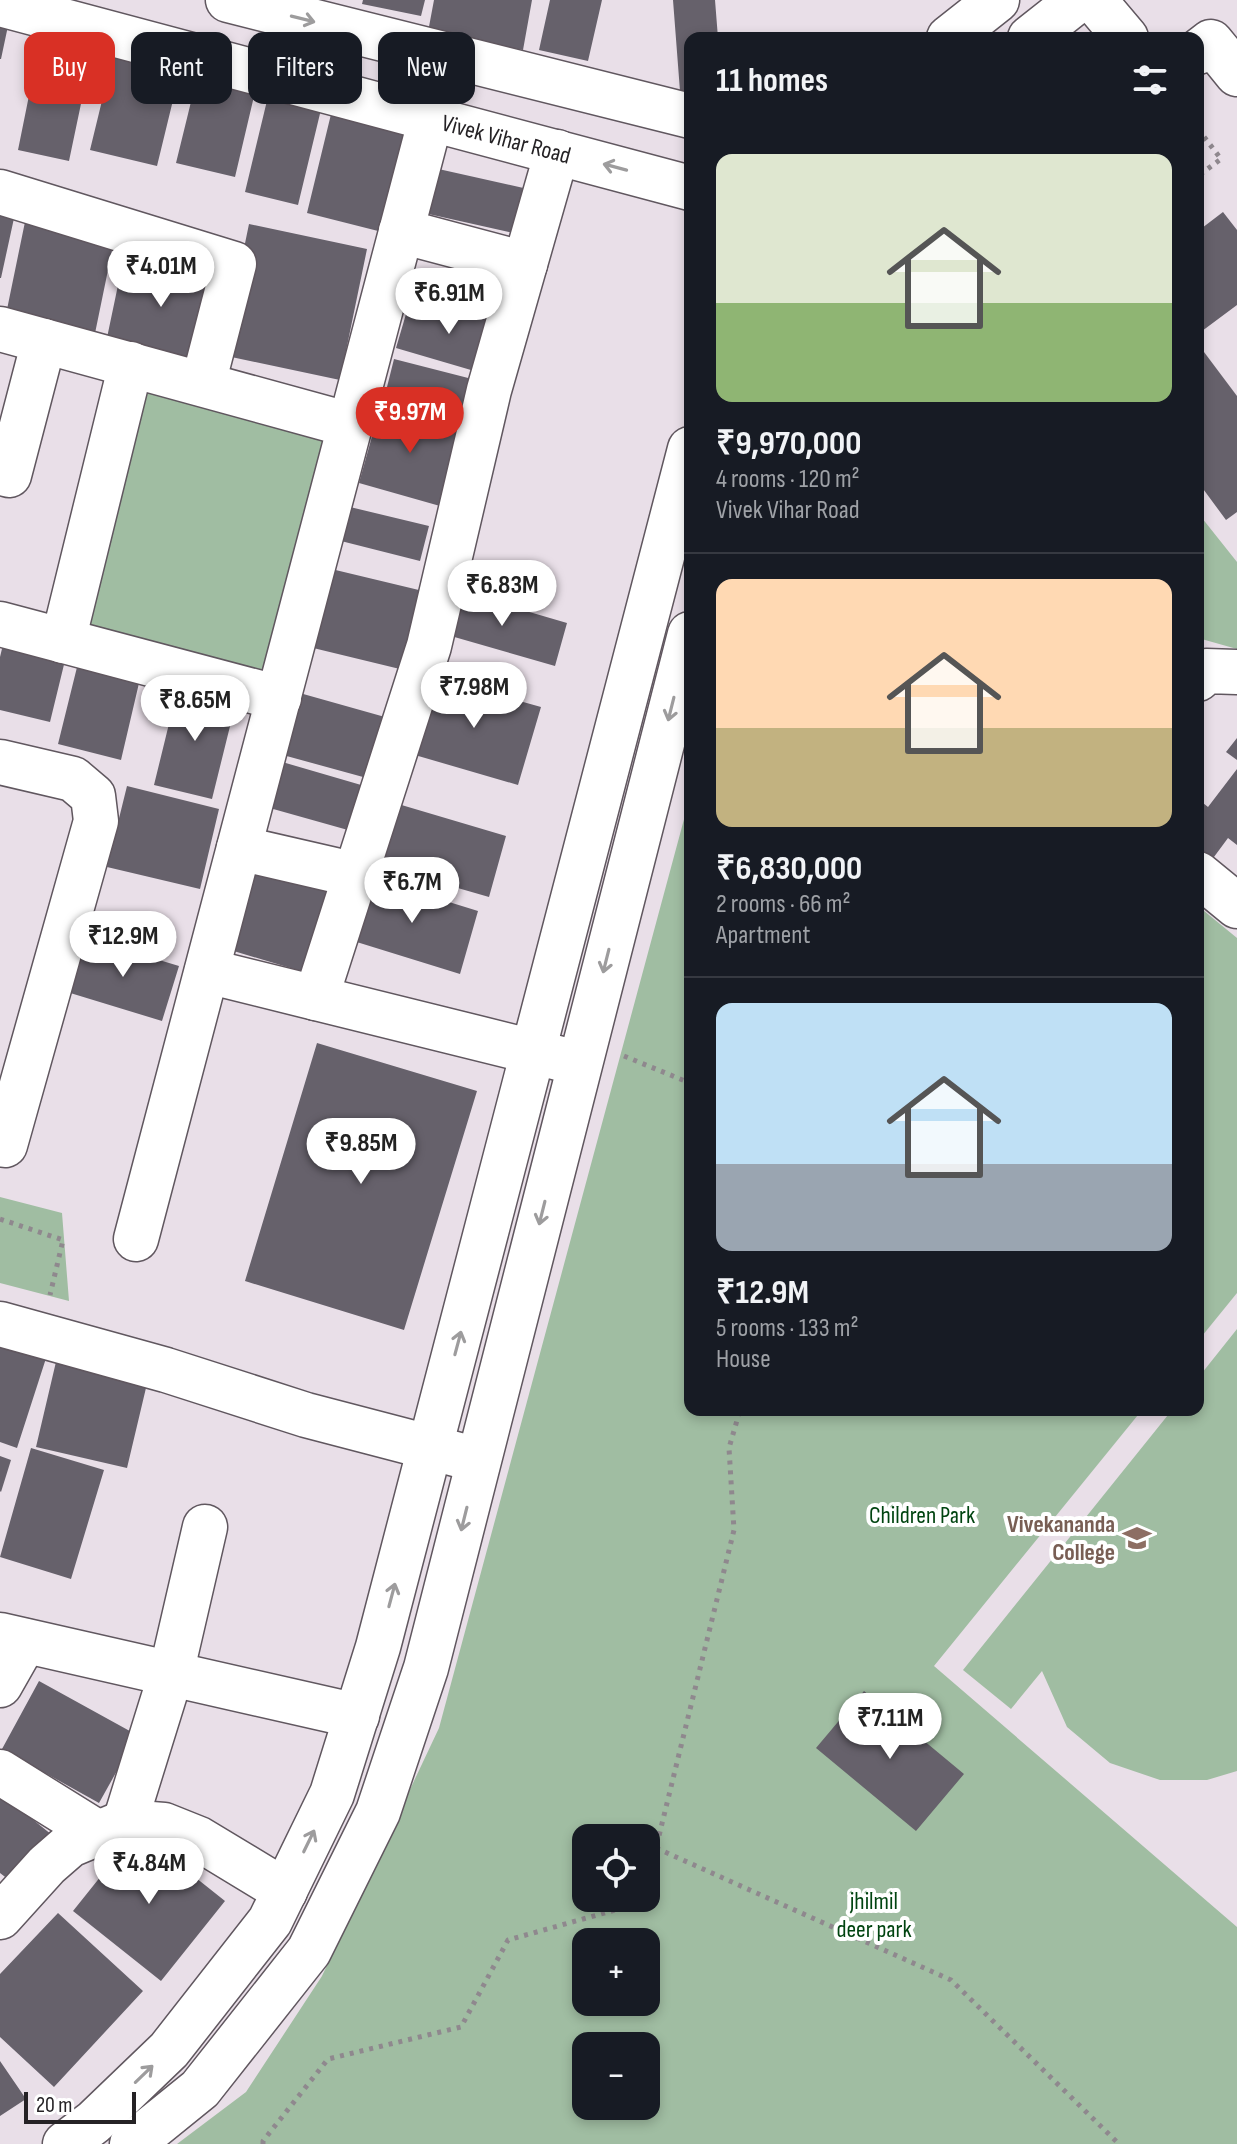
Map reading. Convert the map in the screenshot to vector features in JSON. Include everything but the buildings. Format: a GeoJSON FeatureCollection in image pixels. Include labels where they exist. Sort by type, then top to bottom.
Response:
{"type":"FeatureCollection","features":[{"type":"Feature","properties":{"kind":"street"},"geometry":{"type":"LineString","coordinates":[[228,0],[684,114]]}},
{"type":"Feature","properties":{"kind":"street"},"geometry":{"type":"LineString","coordinates":[[957,32],[997,0]]}},
{"type":"Feature","properties":{"kind":"street"},"geometry":{"type":"LineString","coordinates":[[1038,32],[1078,0]]}},
{"type":"Feature","properties":{"kind":"street"},"geometry":{"type":"LineString","coordinates":[[1094,0],[1121,32]]}},
{"type":"Feature","properties":{"kind":"street","name":"Vivek Vihar Road"},"geometry":{"type":"LineString","coordinates":[[0,4],[684,186]]}},
{"type":"Feature","properties":{"kind":"street"},"geometry":{"type":"LineString","coordinates":[[1204,47],[1211,42],[1237,74]]}},
{"type":"Feature","properties":{"kind":"street"},"geometry":{"type":"LineString","coordinates":[[136,1239],[431,118]]}},
{"type":"Feature","properties":{"kind":"street"},"geometry":{"type":"LineString","coordinates":[[316,998],[429,646],[489,390],[557,152]]}},
{"type":"Feature","properties":{"kind":"street"},"geometry":{"type":"LineString","coordinates":[[0,192],[234,264],[203,384]]}},
{"type":"Feature","properties":{"kind":"street"},"geometry":{"type":"LineString","coordinates":[[401,231],[525,264]]}},
{"type":"Feature","properties":{"kind":"street"},"geometry":{"type":"LineString","coordinates":[[0,329],[350,425]]}},
{"type":"Feature","properties":{"kind":"street"},"geometry":{"type":"LineString","coordinates":[[0,472],[9,475],[44,341]]}},
{"type":"Feature","properties":{"kind":"street"},"geometry":{"type":"LineString","coordinates":[[63,641],[131,364]]}},
{"type":"Feature","properties":{"kind":"street"},"geometry":{"type":"LineString","coordinates":[[65,2144],[94,2122],[169,2050],[270,1921],[332,1794],[378,1647],[684,472]]}},
{"type":"Feature","properties":{"kind":"street"},"geometry":{"type":"LineString","coordinates":[[0,624],[279,698]]}},
{"type":"Feature","properties":{"kind":"street"},"geometry":{"type":"LineString","coordinates":[[132,2144],[200,2089],[309,1951],[378,1812],[426,1668],[684,657]]}},
{"type":"Feature","properties":{"kind":"street"},"geometry":{"type":"LineString","coordinates":[[1204,673],[1237,672]]}},
{"type":"Feature","properties":{"kind":"street"},"geometry":{"type":"LineString","coordinates":[[0,762],[73,779],[93,796],[96,821],[5,1145],[0,1144]]}},
{"type":"Feature","properties":{"kind":"street"},"geometry":{"type":"LineString","coordinates":[[239,848],[356,875]]}},
{"type":"Feature","properties":{"kind":"street"},"geometry":{"type":"LineString","coordinates":[[1204,879],[1237,906]]}},
{"type":"Feature","properties":{"kind":"street"},"geometry":{"type":"LineString","coordinates":[[207,971],[580,1064]]}},
{"type":"Feature","properties":{"kind":"street"},"geometry":{"type":"LineString","coordinates":[[0,1324],[166,1370],[306,1415],[479,1460]]}},
{"type":"Feature","properties":{"kind":"street"},"geometry":{"type":"LineString","coordinates":[[111,1828],[171,1674],[205,1527]]}},
{"type":"Feature","properties":{"kind":"street"},"geometry":{"type":"LineString","coordinates":[[0,1685],[12,1638],[357,1716]]}},
{"type":"Feature","properties":{"kind":"street"},"geometry":{"type":"LineString","coordinates":[[0,1772],[111,1828]]}},
{"type":"Feature","properties":{"kind":"street"},"geometry":{"type":"LineString","coordinates":[[0,1917],[47,1865],[70,1845],[111,1828],[164,1825],[199,1839],[285,1891]]}},
{"type":"Feature","properties":{"kind":"path"},"geometry":{"type":"LineString","coordinates":[[1204,137],[1221,159],[1204,172]]}},
{"type":"Feature","properties":{"kind":"path"},"geometry":{"type":"LineString","coordinates":[[580,1064],[621,1055],[684,1081]]}},
{"type":"Feature","properties":{"kind":"path"},"geometry":{"type":"LineString","coordinates":[[0,1219],[63,1240],[48,1302]]}},
{"type":"Feature","properties":{"kind":"path"},"geometry":{"type":"LineString","coordinates":[[660,1832],[734,1530],[729,1448],[738,1416]]}},
{"type":"Feature","properties":{"kind":"path"},"geometry":{"type":"LineString","coordinates":[[660,1850],[951,1980],[1119,2144]]}},
{"type":"Feature","properties":{"kind":"path"},"geometry":{"type":"LineString","coordinates":[[263,2144],[328,2059],[461,2027],[508,1940],[608,1912]]}},
{"type":"Feature","properties":{"kind":"green space"},"geometry":{"type":"Polygon","coordinates":[[[124,373],[329,435],[266,679],[52,618],[124,373]]]}},
{"type":"Feature","properties":{"kind":"green space"},"geometry":{"type":"Polygon","coordinates":[[[1204,521],[1237,562],[1237,649],[1204,640],[1204,521]]]}},
{"type":"Feature","properties":{"kind":"green space","name":"jhilmil deer park"},"geometry":{"type":"Polygon","coordinates":[[[684,819],[684,1416],[1137,1416],[934,1666],[1237,1927],[1237,2144],[177,2144],[246,2092],[322,1976],[439,1728],[684,819]]]}},
{"type":"Feature","properties":{"kind":"green space"},"geometry":{"type":"Polygon","coordinates":[[[1204,911],[1237,938],[1237,1293],[1204,1334],[1204,911]]]}},
{"type":"Feature","properties":{"kind":"green space"},"geometry":{"type":"Polygon","coordinates":[[[0,1197],[62,1213],[69,1301],[0,1283],[0,1197]]]}},
{"type":"Feature","properties":{"kind":"green space","name":"Vivekananda College"},"geometry":{"type":"Polygon","coordinates":[[[1237,1329],[1237,1771],[1207,1780],[1160,1780],[1110,1763],[1067,1727],[1042,1671],[1011,1709],[963,1670],[1167,1416],[1204,1416],[1204,1370],[1237,1329]]]}},
{"type":"Feature","properties":{"kind":"place","name":"Vivekananda College"},"geometry":{"type":"Point","coordinates":[1137,1538]}},
{"type":"Feature","properties":{"kind":"park label","name":"Children Park"},"geometry":{"type":"Point","coordinates":[922,1515]}}]}
